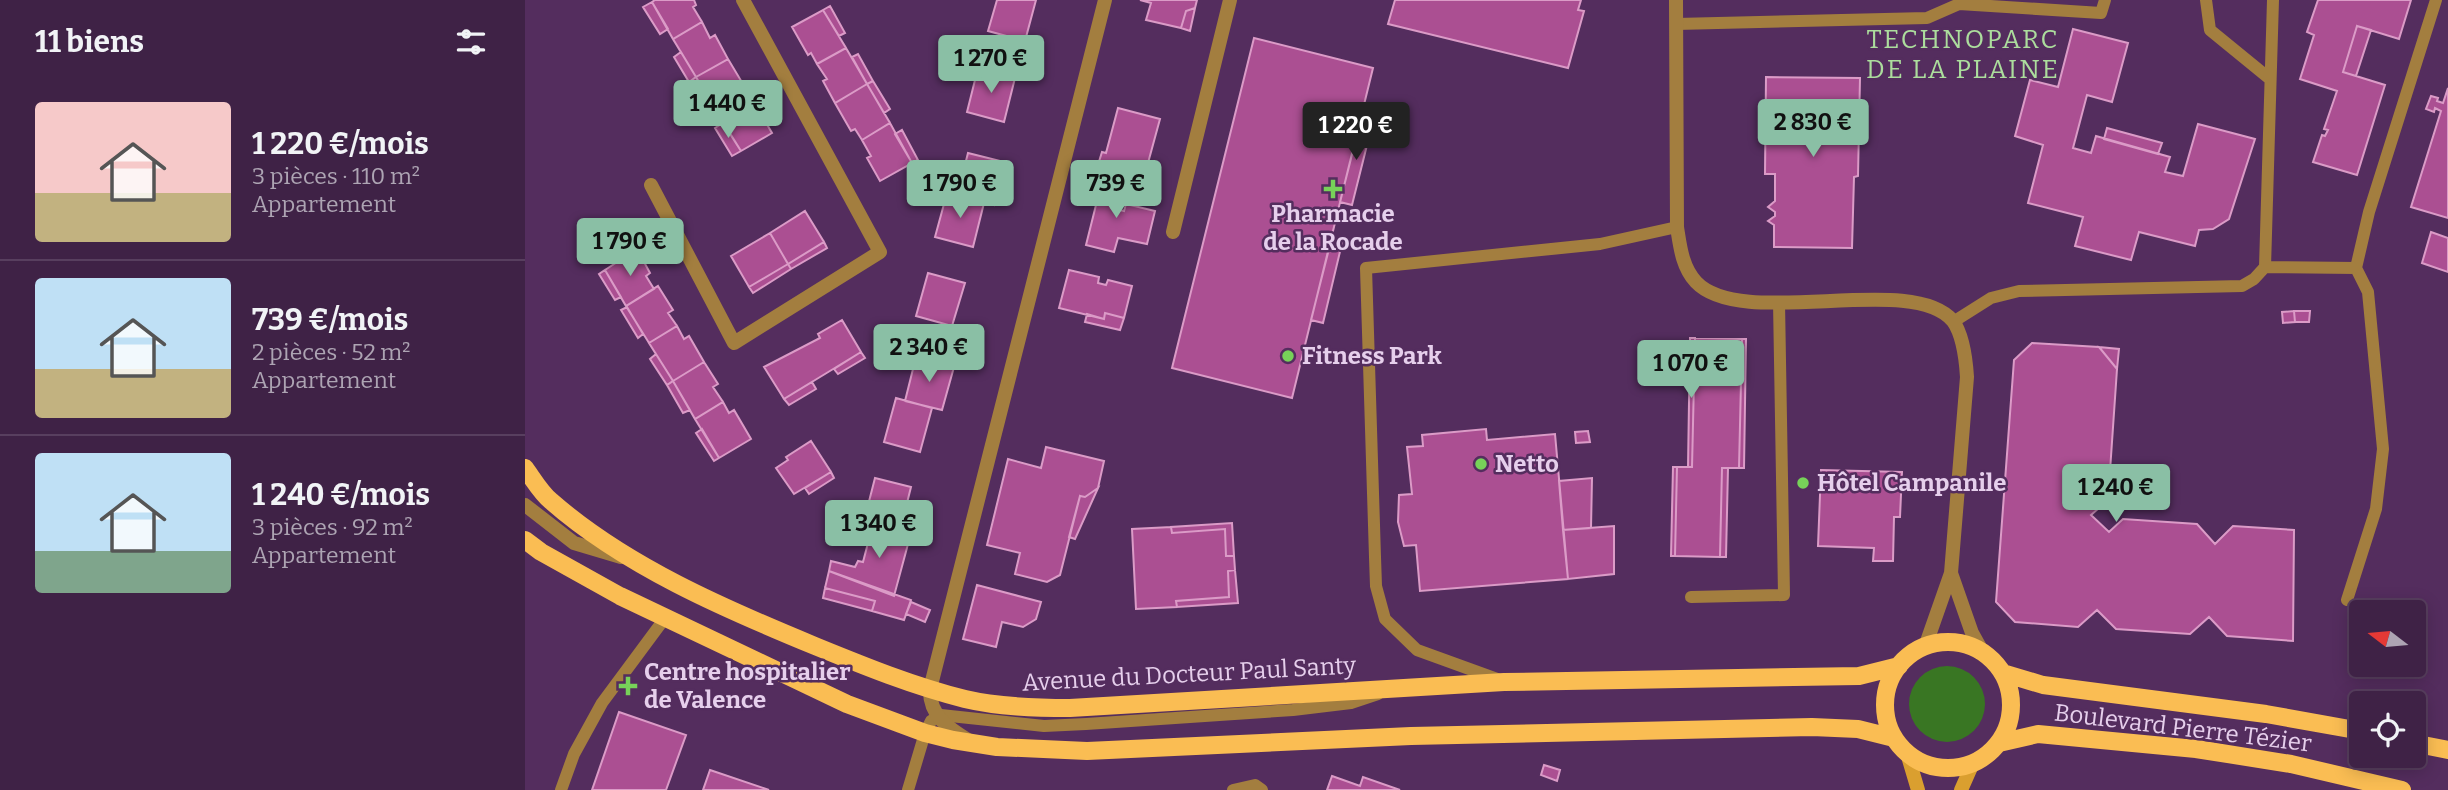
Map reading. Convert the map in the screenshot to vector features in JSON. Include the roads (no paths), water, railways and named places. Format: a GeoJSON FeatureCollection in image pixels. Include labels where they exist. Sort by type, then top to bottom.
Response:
{"type":"FeatureCollection","features":[{"type":"Feature","properties":{"kind":"main road"},"geometry":{"type":"LineString","coordinates":[[525,468],[549,500],[639,563]]}},
{"type":"Feature","properties":{"kind":"main road"},"geometry":{"type":"LineString","coordinates":[[525,540],[591,581],[847,704],[925,733],[996,747],[1087,751],[1411,736],[1812,727],[1858,729],[1894,738]]}},
{"type":"Feature","properties":{"kind":"main road","name":"Avenue du Docteur Paul Santy"},"geometry":{"type":"LineString","coordinates":[[639,563],[755,621],[885,675],[968,699],[1004,705],[1070,708],[1504,682],[1860,676],[1899,666]]}},
{"type":"Feature","properties":{"kind":"main road"},"geometry":{"type":"LineString","coordinates":[[1944,642],[1963,644],[1982,651],[2003,673],[2011,696],[2010,721],[1999,743],[1987,755],[1973,763],[1950,769],[1927,765],[1907,753],[1894,738],[1887,720],[1885,701],[1899,666],[1911,654],[1944,642]]}},
{"type":"Feature","properties":{"kind":"main road","name":"Boulevard Pierre Tézier"},"geometry":{"type":"LineString","coordinates":[[2003,673],[2043,685],[2266,714],[2349,729]]}},
{"type":"Feature","properties":{"kind":"main road","name":"Boulevard Pierre Tézier"},"geometry":{"type":"LineString","coordinates":[[1999,743],[2038,734],[2196,749],[2291,764],[2402,790]]}},
{"type":"Feature","properties":{"kind":"main road"},"geometry":{"type":"LineString","coordinates":[[2426,746],[2448,750]]}},
{"type":"Feature","properties":{"kind":"main road"},"geometry":{"type":"LineString","coordinates":[[1907,753],[1918,790]]}},
{"type":"Feature","properties":{"kind":"main road"},"geometry":{"type":"LineString","coordinates":[[1961,790],[1973,763]]}},
{"type":"Feature","properties":{"kind":"street"},"geometry":{"type":"LineString","coordinates":[[650,185],[734,342],[880,252],[743,0]]}},
{"type":"Feature","properties":{"kind":"street"},"geometry":{"type":"LineString","coordinates":[[972,743],[938,717],[929,699],[930,689],[1105,0]]}},
{"type":"Feature","properties":{"kind":"street"},"geometry":{"type":"LineString","coordinates":[[1173,232],[1230,0]]}},
{"type":"Feature","properties":{"kind":"street"},"geometry":{"type":"LineString","coordinates":[[1676,0],[1677,228],[1681,255],[1689,272],[1701,287],[1728,298],[1779,302],[1895,301],[1920,304],[1941,312],[1953,322],[1965,353],[1967,377],[1951,573],[1926,647]]}},
{"type":"Feature","properties":{"kind":"street","name":"Avenue du Docteur Paul Santy"},"geometry":{"type":"LineString","coordinates":[[525,505],[574,543],[639,563]]}},
{"type":"Feature","properties":{"kind":"street"},"geometry":{"type":"LineString","coordinates":[[1951,573],[1972,633],[1982,651]]}},
{"type":"Feature","properties":{"kind":"lane"},"geometry":{"type":"LineString","coordinates":[[1676,24],[1927,18],[1959,4],[2101,13],[2105,0]]}},
{"type":"Feature","properties":{"kind":"lane"},"geometry":{"type":"LineString","coordinates":[[2206,0],[2210,30],[2270,79]]}},
{"type":"Feature","properties":{"kind":"lane"},"geometry":{"type":"LineString","coordinates":[[1953,322],[1991,299],[2019,291],[2242,286],[2255,279],[2265,267],[2273,0]]}},
{"type":"Feature","properties":{"kind":"lane"},"geometry":{"type":"LineString","coordinates":[[2347,600],[2376,509],[2383,449],[2368,292],[2356,268],[2369,212],[2436,0]]}},
{"type":"Feature","properties":{"kind":"lane"},"geometry":{"type":"LineString","coordinates":[[1504,682],[1417,650],[1385,619],[1376,586],[1366,268],[1600,244],[1677,228]]}},
{"type":"Feature","properties":{"kind":"lane"},"geometry":{"type":"LineString","coordinates":[[2265,267],[2356,268]]}},
{"type":"Feature","properties":{"kind":"lane"},"geometry":{"type":"LineString","coordinates":[[1691,597],[1784,595],[1779,302]]}},
{"type":"Feature","properties":{"kind":"lane"},"geometry":{"type":"LineString","coordinates":[[561,790],[574,754],[602,703],[665,618]]}},
{"type":"Feature","properties":{"kind":"lane"},"geometry":{"type":"LineString","coordinates":[[908,790],[925,733],[932,721],[938,717],[957,716],[1044,726],[1161,720],[1352,703],[1398,688]]}},
{"type":"Feature","properties":{"kind":"lane"},"geometry":{"type":"LineString","coordinates":[[1233,790],[1255,785],[1262,790]]}},
{"type":"Feature","properties":{"kind":"place","name":"Pharmacie de la Rocade"},"geometry":{"type":"Point","coordinates":[1333,189]}},
{"type":"Feature","properties":{"kind":"place","name":"Fitness Park"},"geometry":{"type":"Point","coordinates":[1288,356]}},
{"type":"Feature","properties":{"kind":"place","name":"Netto"},"geometry":{"type":"Point","coordinates":[1481,464]}},
{"type":"Feature","properties":{"kind":"place","name":"Hôtel Campanile"},"geometry":{"type":"Point","coordinates":[1803,483]}},
{"type":"Feature","properties":{"kind":"place","name":"Centre hospitalier de Valence"},"geometry":{"type":"Point","coordinates":[628,686]}},
{"type":"Feature","properties":{"kind":"district","name":"TECHNOPARC DE LA PLAINE"},"geometry":{"type":"Point","coordinates":[1963,54]}}]}
